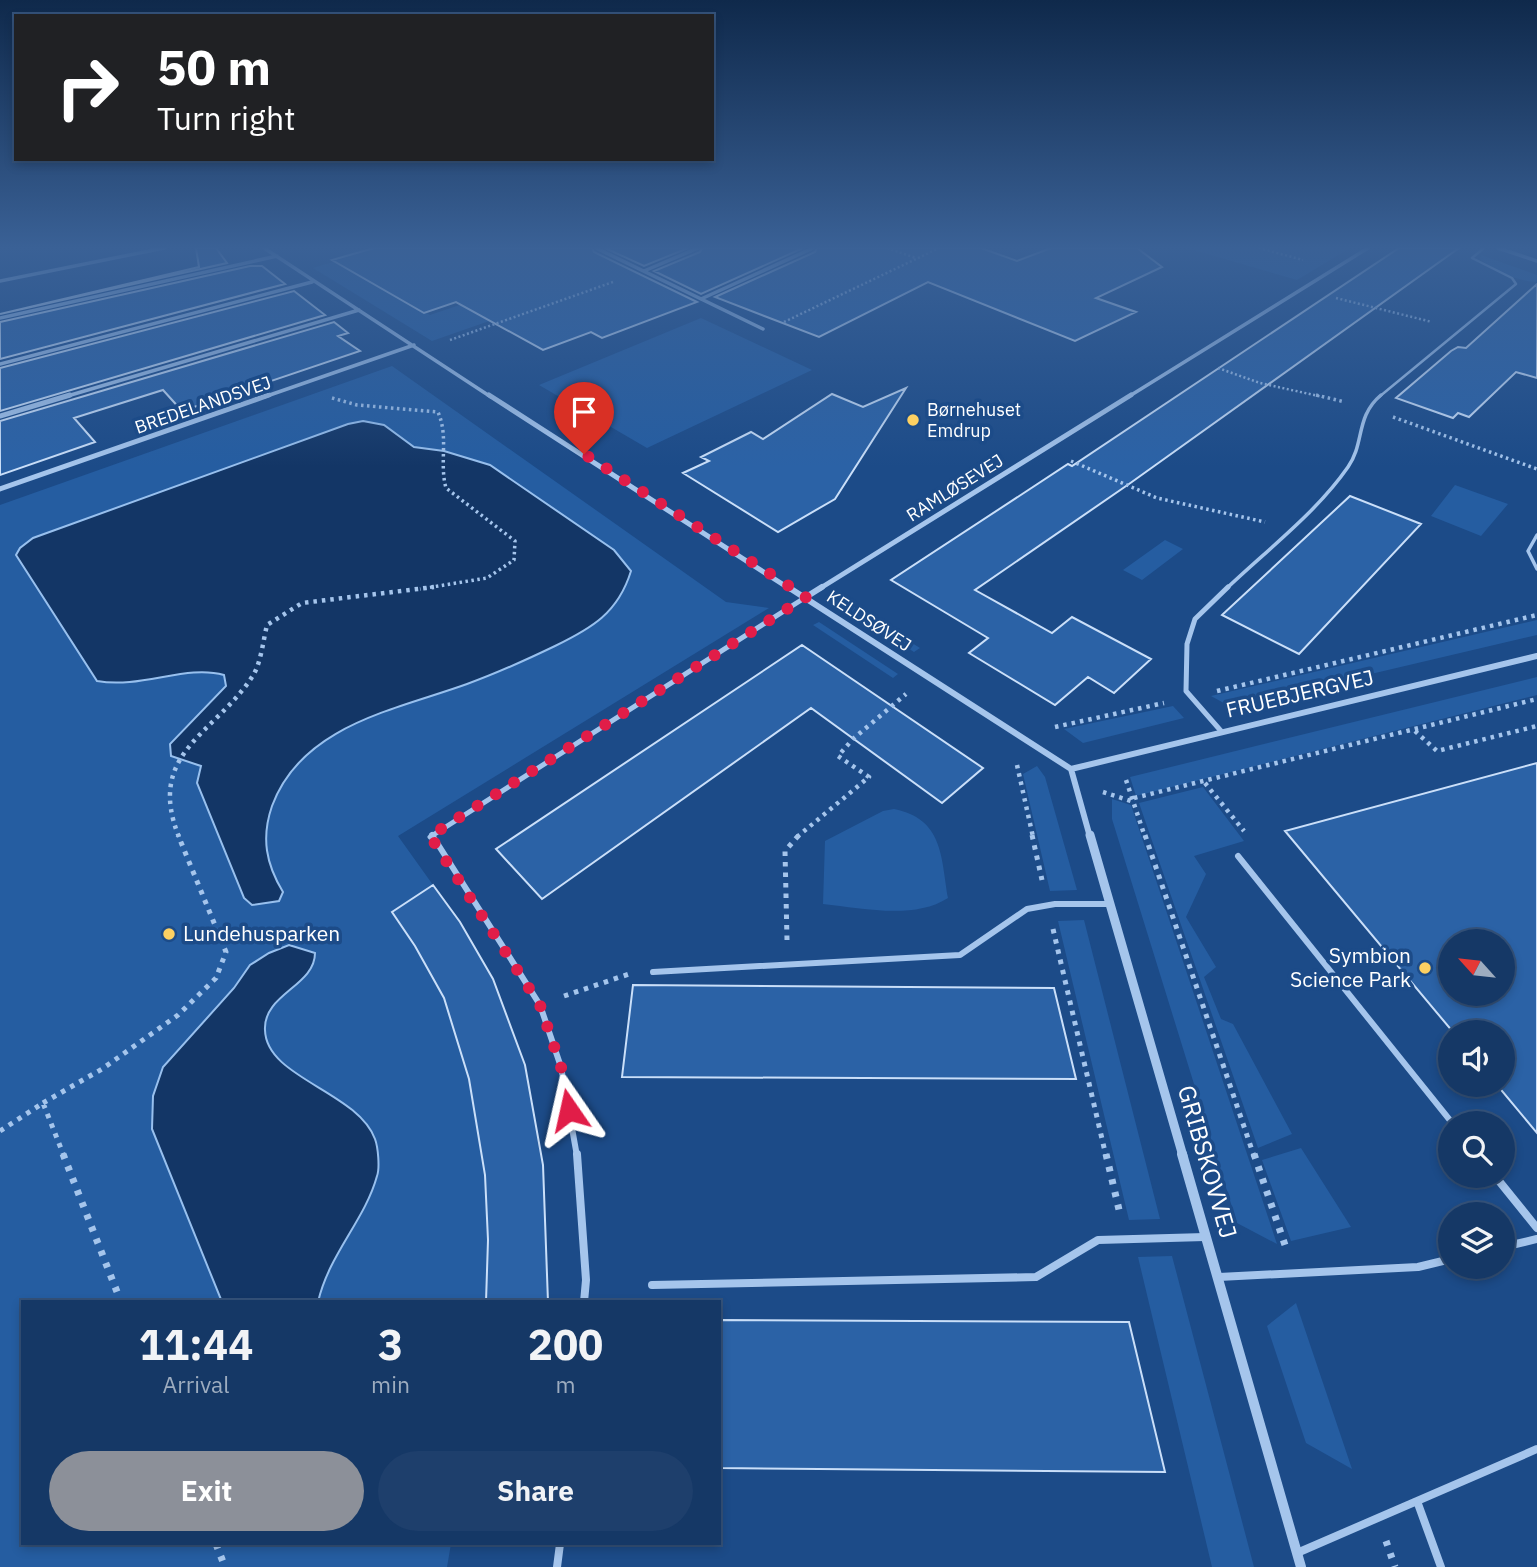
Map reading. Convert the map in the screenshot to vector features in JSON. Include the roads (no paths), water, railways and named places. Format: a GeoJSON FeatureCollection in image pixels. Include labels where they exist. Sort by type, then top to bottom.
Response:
{"type":"FeatureCollection","features":[{"type":"Feature","properties":{"kind":"street"},"geometry":{"type":"LineString","coordinates":[[0,364],[163,321]]}},
{"type":"Feature","properties":{"kind":"street"},"geometry":{"type":"LineString","coordinates":[[0,416],[321,321]]}},
{"type":"Feature","properties":{"kind":"street","name":"KELDSØVEJ"},"geometry":{"type":"LineString","coordinates":[[377,321],[1071,769]]}},
{"type":"Feature","properties":{"kind":"street"},"geometry":{"type":"LineString","coordinates":[[747,321],[763,329]]}},
{"type":"Feature","properties":{"kind":"street","name":"RAMLØSEVEJ"},"geometry":{"type":"LineString","coordinates":[[806,597],[1250,321]]}},
{"type":"Feature","properties":{"kind":"street","name":"BREDELANDSVEJ"},"geometry":{"type":"LineString","coordinates":[[0,489],[415,345]]}},
{"type":"Feature","properties":{"kind":"street","name":"FRUEBJERGVEJ"},"geometry":{"type":"LineString","coordinates":[[1071,769],[1537,656]]}},
{"type":"Feature","properties":{"kind":"street","name":"GRIBSKOVVEJ"},"geometry":{"type":"LineString","coordinates":[[1071,769],[1301,1567]]}},
{"type":"Feature","properties":{"kind":"lane"},"geometry":{"type":"LineString","coordinates":[[1221,731],[1186,691],[1187,644],[1195,619],[1333,487],[1351,463],[1367,407],[1470,321]]}},
{"type":"Feature","properties":{"kind":"lane"},"geometry":{"type":"LineString","coordinates":[[1537,535],[1528,551],[1537,569]]}},
{"type":"Feature","properties":{"kind":"lane"},"geometry":{"type":"LineString","coordinates":[[584,1300],[586,1280],[577,1152],[561,1067],[540,1005],[430,836],[806,597]]}},
{"type":"Feature","properties":{"kind":"lane"},"geometry":{"type":"LineString","coordinates":[[1238,856],[1443,1111]]}},
{"type":"Feature","properties":{"kind":"lane"},"geometry":{"type":"LineString","coordinates":[[653,972],[788,962],[960,955],[975,950],[1006,924],[1037,906],[1109,904]]}},
{"type":"Feature","properties":{"kind":"lane"},"geometry":{"type":"LineString","coordinates":[[1505,1188],[1537,1228]]}},
{"type":"Feature","properties":{"kind":"lane"},"geometry":{"type":"LineString","coordinates":[[652,1285],[1036,1277],[1098,1240],[1208,1237]]}},
{"type":"Feature","properties":{"kind":"lane"},"geometry":{"type":"LineString","coordinates":[[1515,1244],[1537,1239]]}},
{"type":"Feature","properties":{"kind":"lane"},"geometry":{"type":"LineString","coordinates":[[1219,1277],[1418,1267],[1438,1262]]}},
{"type":"Feature","properties":{"kind":"lane"},"geometry":{"type":"LineString","coordinates":[[1297,1553],[1537,1449]]}},
{"type":"Feature","properties":{"kind":"lane"},"geometry":{"type":"LineString","coordinates":[[1417,1501],[1441,1567]]}},
{"type":"Feature","properties":{"kind":"lane"},"geometry":{"type":"LineString","coordinates":[[557,1567],[559,1545]]}},
{"type":"Feature","properties":{"kind":"place","name":"Børnehuset Emdrup"},"geometry":{"type":"Point","coordinates":[913,420]}},
{"type":"Feature","properties":{"kind":"place","name":"Lundehusparken"},"geometry":{"type":"Point","coordinates":[169,934]}},
{"type":"Feature","properties":{"kind":"place","name":"Symbion Science Park"},"geometry":{"type":"Point","coordinates":[1425,968]}}]}
